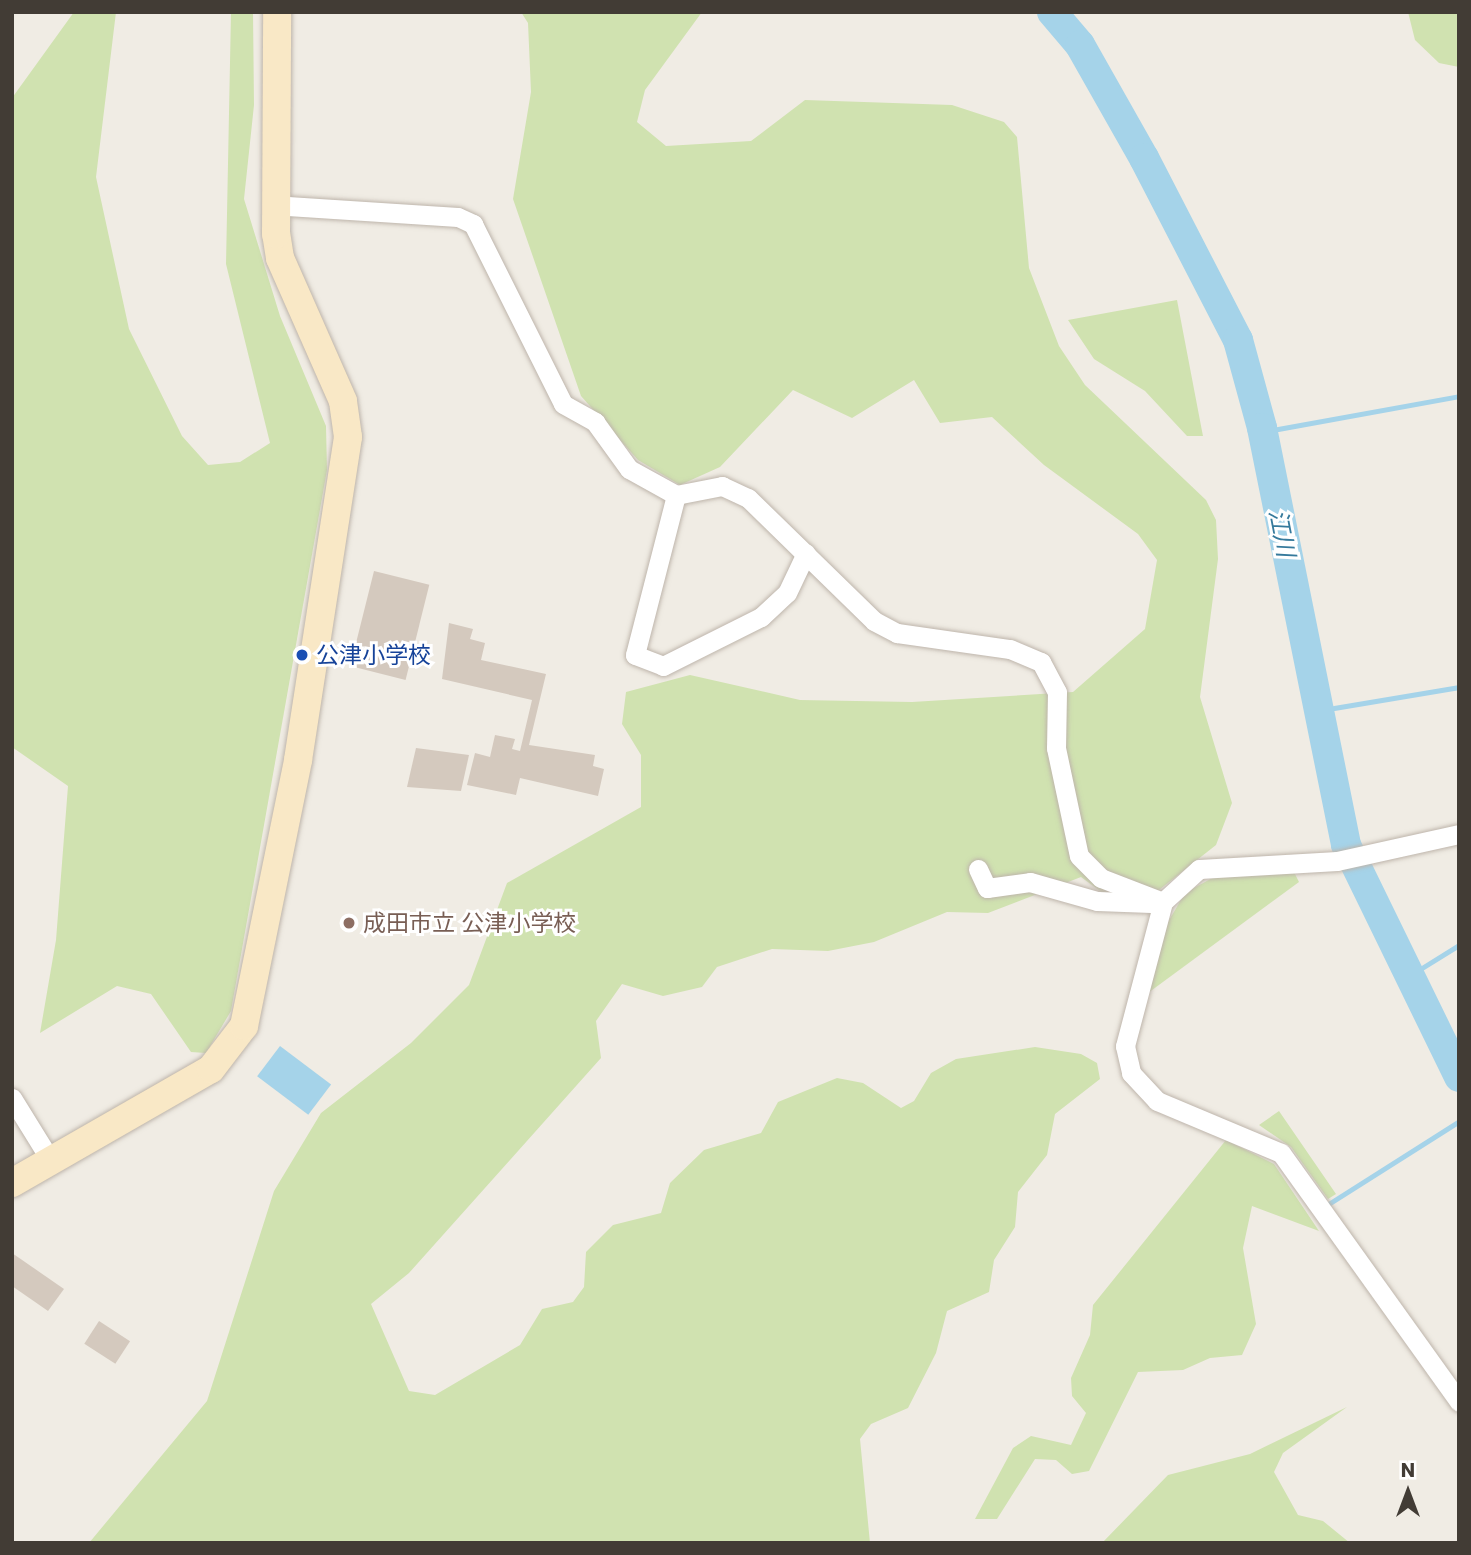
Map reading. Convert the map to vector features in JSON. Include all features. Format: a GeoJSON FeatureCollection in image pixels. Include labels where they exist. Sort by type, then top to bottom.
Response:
{"type":"FeatureCollection","features":[{"type":"Feature","properties":{"kind":"street"},"geometry":{"type":"LineString","coordinates":[[12,1183],[48,1158],[211,1069],[244,1026],[298,760],[348,437],[333,375],[280,258],[272,205],[277,12]]}},
{"type":"Feature","properties":{"kind":"street"},"geometry":{"type":"LineString","coordinates":[[272,205],[458,218],[473,224],[563,404],[595,422],[629,468],[676,495],[722,486],[740,494],[773,517],[874,621],[897,632],[1010,649],[1041,662],[1057,692],[1056,748],[1079,856],[1101,878],[1163,902]]}},
{"type":"Feature","properties":{"kind":"street"},"geometry":{"type":"LineString","coordinates":[[676,495],[635,655],[663,666],[761,617],[787,593],[806,552]]}},
{"type":"Feature","properties":{"kind":"street"},"geometry":{"type":"LineString","coordinates":[[1459,834],[1349,857],[1199,869],[1163,902],[1127,1024],[1131,1073],[1157,1101],[1281,1153],[1459,1402]]}},
{"type":"Feature","properties":{"kind":"street"},"geometry":{"type":"LineString","coordinates":[[978,869],[987,888],[1030,882],[1097,901],[1163,902]]}},
{"type":"Feature","properties":{"kind":"street"},"geometry":{"type":"LineString","coordinates":[[12,1098],[48,1158]]}},
{"type":"Feature","properties":{"kind":"green space"},"geometry":{"type":"Polygon","coordinates":[[[74,12],[116,12],[96,177],[129,329],[182,436],[208,465],[240,462],[270,443],[226,264],[231,12],[253,12],[254,105],[244,199],[280,316],[326,426],[327,470],[231,1011],[206,1053],[191,1052],[151,994],[117,986],[40,1033],[56,940],[68,786],[12,747],[12,98],[74,12]]]}},
{"type":"Feature","properties":{"kind":"green space"},"geometry":{"type":"Polygon","coordinates":[[[521,12],[702,12],[645,90],[637,122],[666,146],[751,141],[805,100],[952,105],[1004,122],[1017,137],[1029,268],[1059,346],[1085,385],[1206,500],[1216,520],[1218,559],[1200,697],[1232,803],[1216,845],[1145,901],[1114,901],[1081,877],[988,913],[947,912],[874,942],[828,951],[772,949],[717,967],[702,987],[663,996],[622,984],[596,1021],[601,1058],[409,1273],[371,1304],[409,1391],[435,1395],[520,1345],[542,1309],[573,1302],[584,1287],[586,1252],[613,1225],[661,1213],[670,1183],[704,1150],[761,1133],[778,1102],[837,1078],[863,1083],[901,1108],[914,1101],[931,1073],[956,1059],[1035,1047],[1081,1054],[1097,1063],[1100,1079],[1055,1114],[1047,1155],[1018,1192],[1015,1227],[994,1260],[989,1292],[947,1311],[936,1353],[908,1408],[871,1424],[860,1439],[870,1543],[89,1543],[207,1401],[274,1191],[321,1113],[411,1043],[469,985],[507,883],[641,807],[641,755],[622,724],[626,692],[690,675],[800,700],[912,702],[1073,692],[1145,629],[1157,560],[1138,534],[1044,465],[992,417],[940,423],[914,380],[852,418],[793,390],[720,467],[680,485],[638,460],[581,396],[513,199],[531,92],[528,23],[521,12]]]}},
{"type":"Feature","properties":{"kind":"green space"},"geometry":{"type":"Polygon","coordinates":[[[1408,12],[1459,12],[1459,67],[1439,63],[1415,40],[1408,12]]]}},
{"type":"Feature","properties":{"kind":"green space"},"geometry":{"type":"Polygon","coordinates":[[[1177,300],[1203,436],[1187,436],[1145,391],[1094,359],[1068,320],[1177,300]]]}},
{"type":"Feature","properties":{"kind":"green space"},"geometry":{"type":"Polygon","coordinates":[[[1293,870],[1299,882],[1148,993],[1168,922],[1185,893],[1214,877],[1293,870]]]}},
{"type":"Feature","properties":{"kind":"green space"},"geometry":{"type":"Polygon","coordinates":[[[1279,1111],[1336,1194],[1328,1199],[1291,1147],[1259,1125],[1279,1111]]]}},
{"type":"Feature","properties":{"kind":"green space"},"geometry":{"type":"Polygon","coordinates":[[[1226,1140],[1274,1164],[1319,1231],[1252,1206],[1243,1248],[1256,1324],[1242,1355],[1210,1358],[1183,1370],[1138,1372],[1089,1471],[1072,1474],[1056,1460],[1035,1459],[997,1519],[975,1519],[1013,1448],[1031,1436],[1071,1445],[1086,1413],[1072,1396],[1071,1378],[1090,1335],[1093,1305],[1226,1140]]]}},
{"type":"Feature","properties":{"kind":"green space"},"geometry":{"type":"Polygon","coordinates":[[[1347,1407],[1283,1453],[1274,1472],[1298,1515],[1323,1521],[1350,1543],[1102,1543],[1168,1475],[1250,1454],[1347,1407]]]}},
{"type":"Feature","properties":{"kind":"water"},"geometry":{"type":"Polygon","coordinates":[[[280,1046],[331,1085],[308,1115],[257,1076],[280,1046]]]}},
{"type":"Feature","properties":{"kind":"building"},"geometry":{"type":"Polygon","coordinates":[[[374,571],[429,585],[406,680],[350,666],[374,571]]]}},
{"type":"Feature","properties":{"kind":"building"},"geometry":{"type":"Polygon","coordinates":[[[449,623],[473,629],[470,639],[485,643],[481,660],[546,674],[529,745],[595,755],[593,766],[604,769],[598,796],[520,778],[516,795],[467,785],[475,753],[490,757],[495,735],[515,739],[512,749],[520,751],[532,700],[442,679],[449,623]]]}},
{"type":"Feature","properties":{"kind":"building"},"geometry":{"type":"Polygon","coordinates":[[[416,748],[469,755],[461,791],[407,787],[416,748]]]}},
{"type":"Feature","properties":{"kind":"building"},"geometry":{"type":"Polygon","coordinates":[[[12,1253],[64,1289],[48,1311],[12,1286],[12,1253]]]}},
{"type":"Feature","properties":{"kind":"building"},"geometry":{"type":"Polygon","coordinates":[[[99,1321],[130,1341],[115,1364],[84,1344],[99,1321]]]}},
{"type":"Feature","properties":{"kind":"waterway","name":"江川"},"geometry":{"type":"LineString","coordinates":[[1052,12],[1080,45],[1144,158],[1238,340],[1262,428],[1346,845],[1459,1077]]}},
{"type":"Feature","properties":{"kind":"waterway"},"geometry":{"type":"LineString","coordinates":[[1278,429],[1459,396]]}},
{"type":"Feature","properties":{"kind":"waterway"},"geometry":{"type":"LineString","coordinates":[[1334,708],[1459,687]]}},
{"type":"Feature","properties":{"kind":"waterway"},"geometry":{"type":"LineString","coordinates":[[1417,971],[1459,945]]}},
{"type":"Feature","properties":{"kind":"waterway"},"geometry":{"type":"LineString","coordinates":[[1330,1203],[1459,1121]]}},
{"type":"Feature","properties":{"kind":"place","name":"公津小学校"},"geometry":{"type":"Point","coordinates":[302,655]}},
{"type":"Feature","properties":{"kind":"place","name":"成田市立 公津小学校"},"geometry":{"type":"Point","coordinates":[349,923]}}]}
